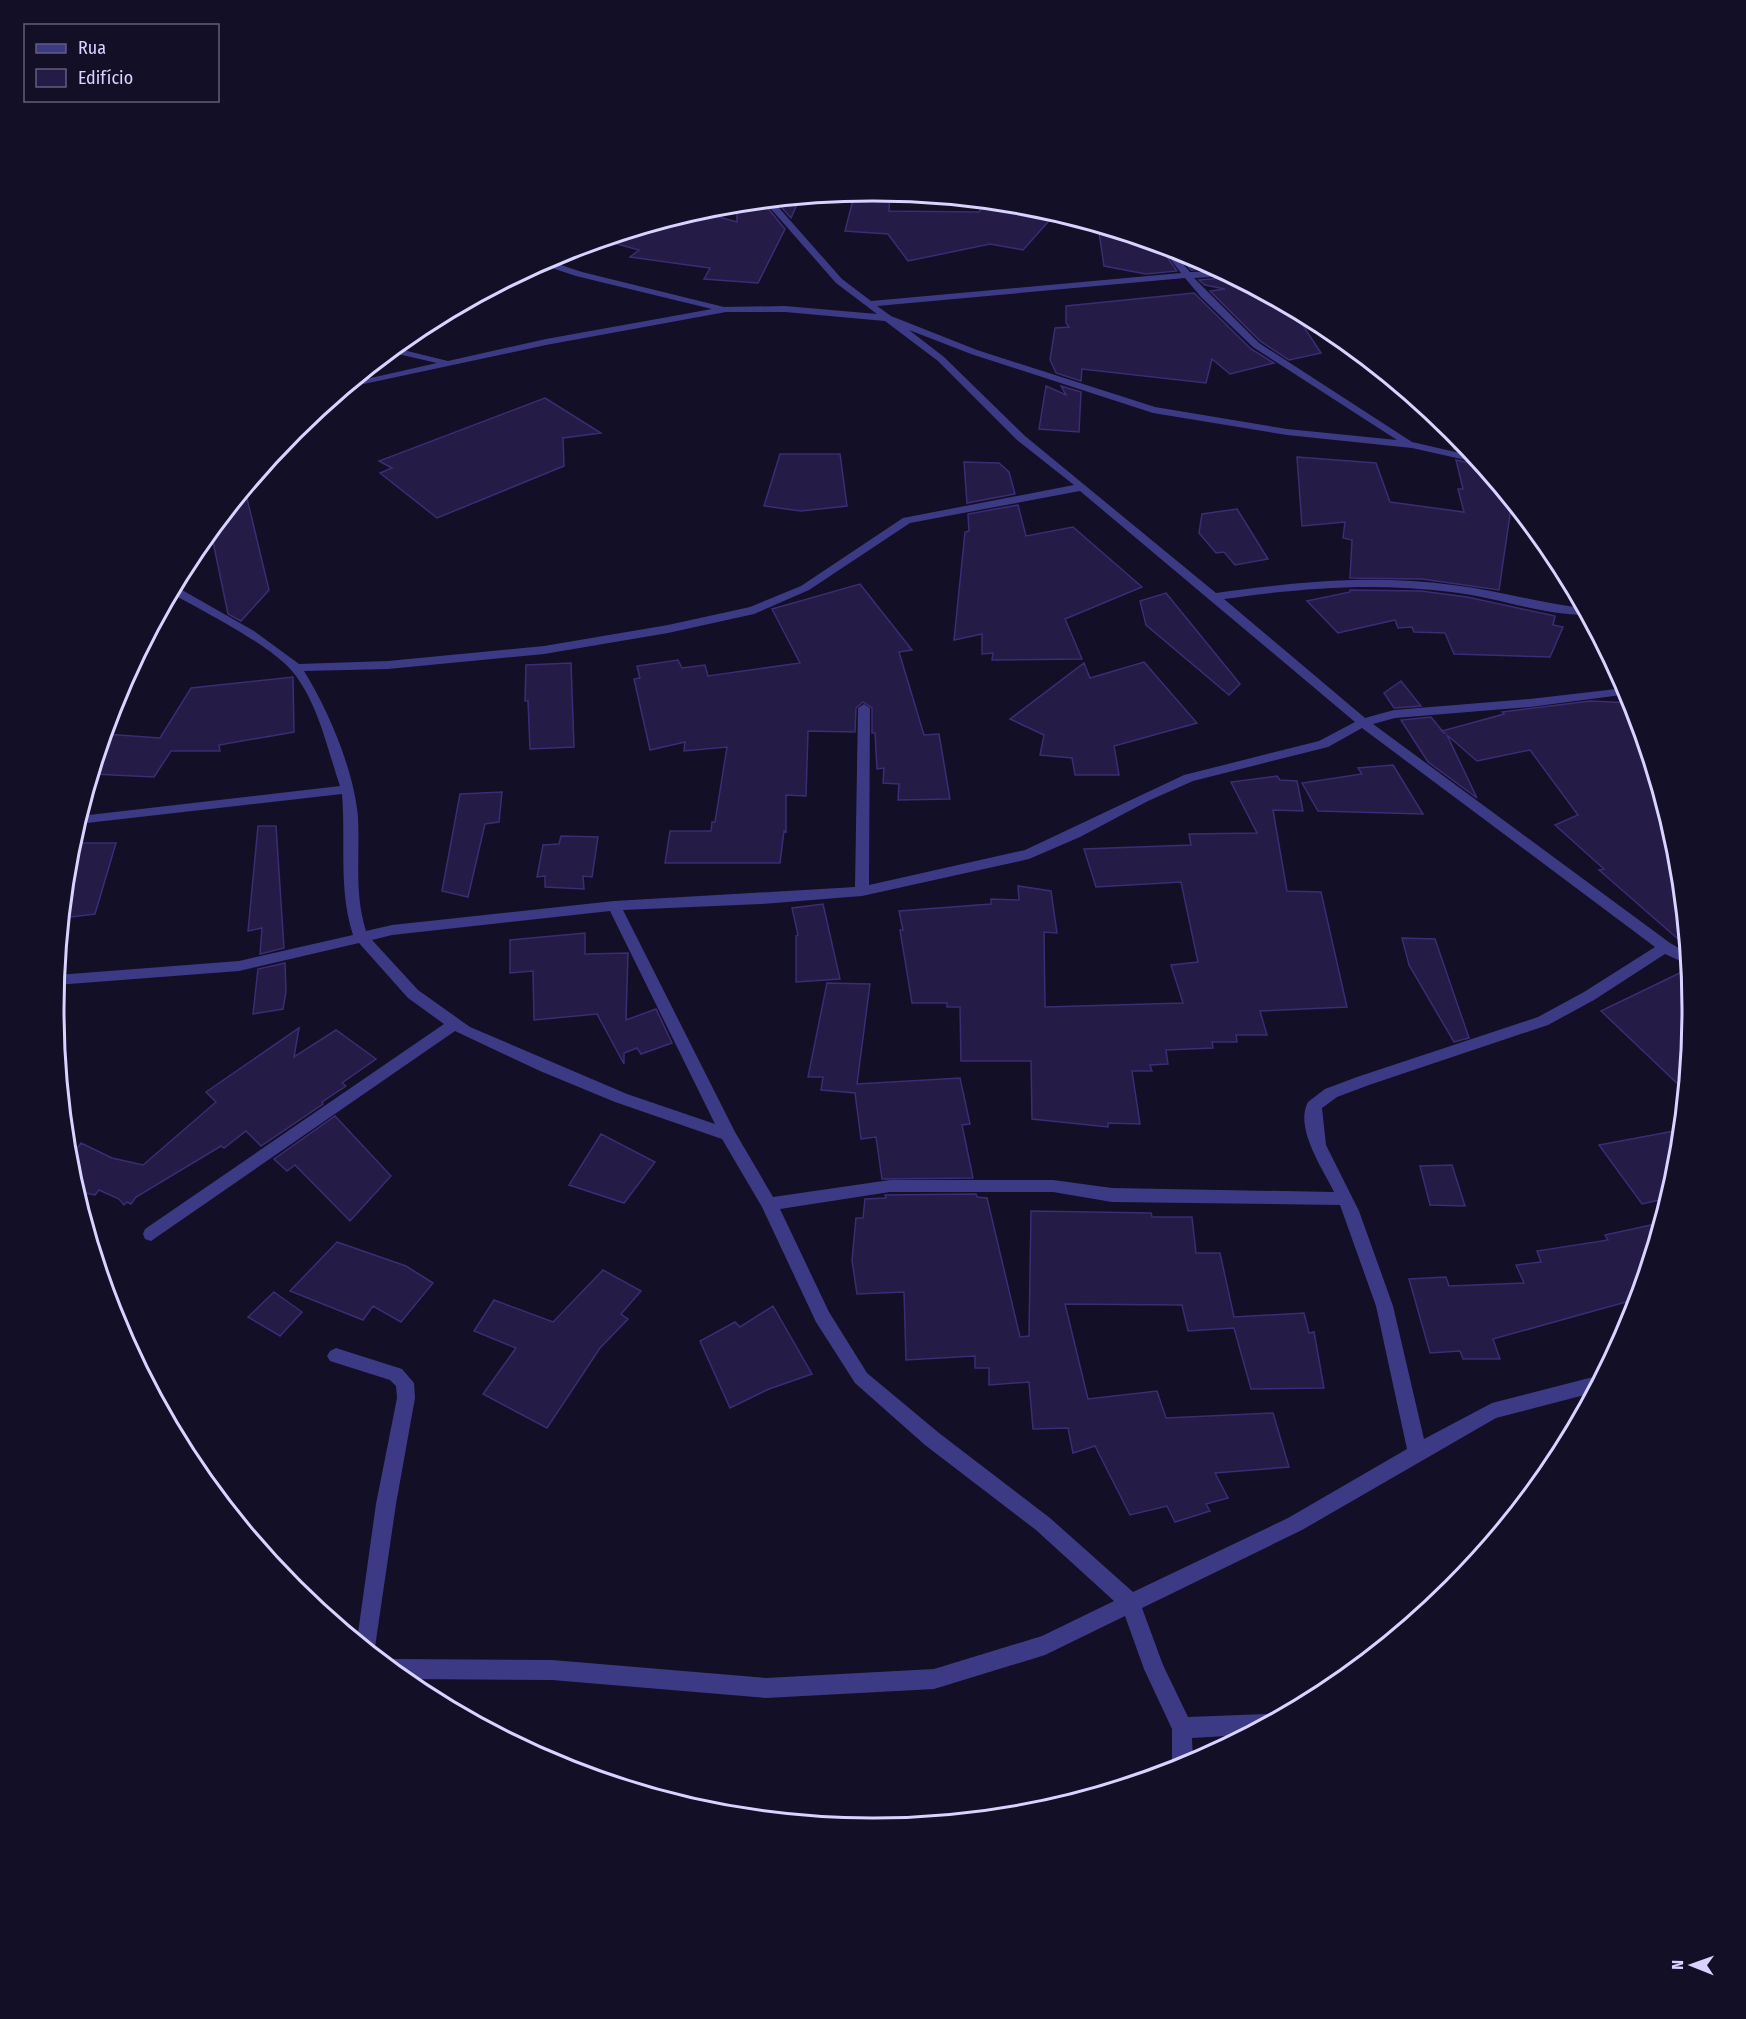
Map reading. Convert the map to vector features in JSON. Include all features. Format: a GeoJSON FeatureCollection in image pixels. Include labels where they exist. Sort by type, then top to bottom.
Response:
{"type":"FeatureCollection","features":[{"type":"Feature","properties":{"kind":"street"},"geometry":{"type":"LineString","coordinates":[[774,207],[839,281],[941,359],[1021,438],[1083,487],[1363,723],[1680,955]]}},
{"type":"Feature","properties":{"kind":"street"},"geometry":{"type":"LineString","coordinates":[[1176,261],[1204,294],[1256,345],[1340,401],[1412,445]]}},
{"type":"Feature","properties":{"kind":"street"},"geometry":{"type":"LineString","coordinates":[[556,266],[579,274],[726,309]]}},
{"type":"Feature","properties":{"kind":"street"},"geometry":{"type":"LineString","coordinates":[[867,304],[1208,274]]}},
{"type":"Feature","properties":{"kind":"street"},"geometry":{"type":"LineString","coordinates":[[364,382],[546,342],[726,309],[785,309],[887,318],[974,352],[1153,410],[1287,432],[1412,445],[1463,457]]}},
{"type":"Feature","properties":{"kind":"street"},"geometry":{"type":"LineString","coordinates":[[403,352],[447,362]]}},
{"type":"Feature","properties":{"kind":"street"},"geometry":{"type":"LineString","coordinates":[[296,668],[388,665],[544,650],[668,629],[754,610],[805,588],[907,520],[1083,487]]}},
{"type":"Feature","properties":{"kind":"street"},"geometry":{"type":"LineString","coordinates":[[1213,597],[1317,584],[1366,582],[1450,588],[1501,596],[1552,609],[1576,611]]}},
{"type":"Feature","properties":{"kind":"street"},"geometry":{"type":"LineString","coordinates":[[180,593],[250,634],[296,668],[316,700],[348,789],[351,819],[351,892],[353,912],[361,937],[413,994],[454,1024],[475,1036],[599,1089],[728,1135]]}},
{"type":"Feature","properties":{"kind":"street"},"geometry":{"type":"LineString","coordinates":[[65,979],[239,966],[392,930],[462,921],[614,906],[761,899],[862,891],[1029,854],[1189,778],[1323,744],[1363,723],[1394,714],[1530,703],[1616,692]]}},
{"type":"Feature","properties":{"kind":"street"},"geometry":{"type":"LineString","coordinates":[[862,891],[864,708]]}},
{"type":"Feature","properties":{"kind":"street"},"geometry":{"type":"LineString","coordinates":[[88,819],[348,789]]}},
{"type":"Feature","properties":{"kind":"street"},"geometry":{"type":"LineString","coordinates":[[614,906],[728,1135],[769,1204],[822,1317],[861,1378],[932,1439],[1043,1524],[1130,1603],[1154,1669],[1182,1728],[1182,1756]]}},
{"type":"Feature","properties":{"kind":"street"},"geometry":{"type":"LineString","coordinates":[[1417,1452],[1379,1288],[1345,1198],[1317,1145],[1313,1120],[1314,1106],[1331,1093],[1363,1081],[1543,1021],[1589,996],[1665,946]]}},
{"type":"Feature","properties":{"kind":"street"},"geometry":{"type":"LineString","coordinates":[[151,1234],[454,1024]]}},
{"type":"Feature","properties":{"kind":"street"},"geometry":{"type":"LineString","coordinates":[[769,1204],[890,1186],[1053,1186],[1112,1195],[1345,1198]]}},
{"type":"Feature","properties":{"kind":"street"},"geometry":{"type":"LineString","coordinates":[[336,1356],[396,1374],[405,1383],[406,1398],[386,1504],[367,1640]]}},
{"type":"Feature","properties":{"kind":"street"},"geometry":{"type":"LineString","coordinates":[[410,1672],[552,1670],[766,1688],[934,1679],[1045,1645],[1295,1524],[1412,1458],[1417,1452],[1492,1412],[1588,1386]]}},
{"type":"Feature","properties":{"kind":"street"},"geometry":{"type":"LineString","coordinates":[[1182,1728],[1250,1725]]}},
{"type":"Feature","properties":{"kind":"building"},"geometry":{"type":"Polygon","coordinates":[[[852,202],[889,202],[889,211],[979,212],[982,208],[1049,221],[1023,250],[990,244],[908,261],[888,234],[845,231],[852,202]]]}},
{"type":"Feature","properties":{"kind":"building"},"geometry":{"type":"Polygon","coordinates":[[[797,205],[791,218],[781,207],[797,205]]]}},
{"type":"Feature","properties":{"kind":"building"},"geometry":{"type":"Polygon","coordinates":[[[768,208],[785,229],[758,283],[704,279],[710,268],[630,257],[639,250],[615,243],[715,217],[737,222],[737,213],[768,208]]]}},
{"type":"Feature","properties":{"kind":"building"},"geometry":{"type":"Polygon","coordinates":[[[1099,234],[1167,257],[1177,271],[1146,274],[1104,266],[1099,234]]]}},
{"type":"Feature","properties":{"kind":"building"},"geometry":{"type":"Polygon","coordinates":[[[1218,278],[1277,309],[1303,325],[1321,353],[1289,360],[1260,341],[1210,291],[1225,289],[1205,285],[1199,280],[1218,278]]]}},
{"type":"Feature","properties":{"kind":"building"},"geometry":{"type":"Polygon","coordinates":[[[1194,293],[1251,349],[1274,363],[1230,374],[1212,359],[1206,383],[1082,369],[1081,381],[1056,373],[1050,360],[1055,328],[1069,327],[1066,323],[1066,306],[1194,293]]]}},
{"type":"Feature","properties":{"kind":"building"},"geometry":{"type":"Polygon","coordinates":[[[1046,386],[1066,395],[1061,386],[1081,392],[1079,432],[1039,429],[1046,386]]]}},
{"type":"Feature","properties":{"kind":"building"},"geometry":{"type":"Polygon","coordinates":[[[545,398],[601,433],[563,438],[564,466],[437,518],[380,473],[392,468],[379,461],[545,398]]]}},
{"type":"Feature","properties":{"kind":"building"},"geometry":{"type":"Polygon","coordinates":[[[780,454],[840,454],[847,506],[801,511],[764,506],[780,454]]]}},
{"type":"Feature","properties":{"kind":"building"},"geometry":{"type":"Polygon","coordinates":[[[1297,457],[1376,463],[1390,502],[1464,512],[1458,489],[1463,489],[1456,460],[1468,463],[1510,512],[1499,590],[1422,579],[1350,578],[1352,540],[1343,538],[1345,522],[1302,526],[1297,457]]]}},
{"type":"Feature","properties":{"kind":"building"},"geometry":{"type":"Polygon","coordinates":[[[964,462],[999,463],[1009,472],[1015,494],[967,503],[964,462]]]}},
{"type":"Feature","properties":{"kind":"building"},"geometry":{"type":"Polygon","coordinates":[[[247,498],[269,590],[241,621],[228,614],[213,543],[247,498]]]}},
{"type":"Feature","properties":{"kind":"building"},"geometry":{"type":"Polygon","coordinates":[[[1018,505],[1026,536],[1073,527],[1142,587],[1065,619],[1082,659],[992,660],[993,653],[982,654],[982,634],[954,640],[965,532],[969,531],[968,514],[1018,505]]]}},
{"type":"Feature","properties":{"kind":"building"},"geometry":{"type":"Polygon","coordinates":[[[1237,509],[1268,559],[1235,565],[1224,552],[1216,553],[1199,533],[1202,514],[1237,509]]]}},
{"type":"Feature","properties":{"kind":"building"},"geometry":{"type":"Polygon","coordinates":[[[860,584],[912,650],[899,652],[924,735],[939,734],[950,799],[898,800],[899,784],[883,783],[884,768],[877,769],[875,733],[872,733],[872,708],[863,702],[856,708],[855,732],[808,731],[806,796],[786,795],[786,832],[784,831],[780,863],[665,863],[670,831],[711,831],[712,822],[715,822],[727,747],[684,751],[685,742],[650,750],[634,679],[640,678],[637,666],[678,660],[682,668],[705,665],[708,676],[800,663],[772,609],[860,584]]]}},
{"type":"Feature","properties":{"kind":"building"},"geometry":{"type":"Polygon","coordinates":[[[1350,590],[1421,591],[1467,597],[1555,616],[1553,625],[1563,627],[1550,657],[1454,654],[1445,633],[1414,632],[1412,627],[1398,628],[1395,620],[1338,633],[1307,601],[1350,592],[1350,590]]]}},
{"type":"Feature","properties":{"kind":"building"},"geometry":{"type":"Polygon","coordinates":[[[1166,593],[1240,684],[1229,695],[1146,625],[1140,601],[1166,593]]]}},
{"type":"Feature","properties":{"kind":"building"},"geometry":{"type":"Polygon","coordinates":[[[1144,662],[1197,723],[1114,746],[1119,775],[1075,775],[1072,758],[1040,755],[1044,735],[1010,719],[1084,663],[1090,678],[1144,662]]]}},
{"type":"Feature","properties":{"kind":"building"},"geometry":{"type":"Polygon","coordinates":[[[571,663],[574,747],[530,749],[528,701],[525,701],[526,665],[571,663]]]}},
{"type":"Feature","properties":{"kind":"building"},"geometry":{"type":"Polygon","coordinates":[[[293,677],[294,732],[219,745],[220,751],[171,751],[154,777],[100,774],[113,735],[160,738],[191,688],[293,677]]]}},
{"type":"Feature","properties":{"kind":"building"},"geometry":{"type":"Polygon","coordinates":[[[1401,681],[1421,706],[1394,708],[1384,693],[1401,681]]]}},
{"type":"Feature","properties":{"kind":"building"},"geometry":{"type":"Polygon","coordinates":[[[1590,701],[1621,702],[1639,750],[1654,800],[1666,852],[1678,939],[1599,870],[1604,869],[1555,825],[1578,815],[1530,750],[1477,761],[1447,735],[1477,798],[1428,762],[1401,720],[1431,717],[1442,731],[1504,714],[1502,712],[1590,701]]]}},
{"type":"Feature","properties":{"kind":"building"},"geometry":{"type":"Polygon","coordinates":[[[1393,765],[1423,814],[1318,811],[1302,783],[1362,774],[1358,768],[1393,765]]]}},
{"type":"Feature","properties":{"kind":"building"},"geometry":{"type":"Polygon","coordinates":[[[1277,776],[1280,780],[1297,781],[1303,811],[1273,810],[1287,891],[1321,892],[1347,1007],[1260,1011],[1267,1035],[1236,1035],[1237,1042],[1212,1042],[1213,1048],[1166,1050],[1168,1064],[1150,1065],[1152,1071],[1132,1071],[1140,1124],[1108,1123],[1108,1127],[1032,1119],[1031,1061],[961,1061],[960,1007],[947,1007],[947,1003],[912,1003],[899,911],[991,904],[991,899],[1019,900],[1018,886],[1051,891],[1057,933],[1044,932],[1045,1007],[1183,1003],[1171,965],[1198,962],[1181,882],[1096,887],[1084,849],[1191,845],[1189,834],[1257,833],[1231,782],[1277,776]]]}},
{"type":"Feature","properties":{"kind":"building"},"geometry":{"type":"Polygon","coordinates":[[[502,792],[499,822],[485,824],[468,897],[442,891],[460,794],[502,792]]]}},
{"type":"Feature","properties":{"kind":"building"},"geometry":{"type":"Polygon","coordinates":[[[258,826],[276,826],[284,948],[260,954],[262,928],[248,931],[258,826]]]}},
{"type":"Feature","properties":{"kind":"building"},"geometry":{"type":"Polygon","coordinates":[[[561,836],[598,837],[592,877],[583,876],[584,889],[545,887],[545,876],[537,877],[543,845],[559,844],[561,836]]]}},
{"type":"Feature","properties":{"kind":"building"},"geometry":{"type":"Polygon","coordinates":[[[82,843],[116,843],[95,914],[70,917],[82,843]]]}},
{"type":"Feature","properties":{"kind":"building"},"geometry":{"type":"Polygon","coordinates":[[[823,904],[840,979],[796,982],[796,936],[798,935],[792,908],[823,904]]]}},
{"type":"Feature","properties":{"kind":"building"},"geometry":{"type":"Polygon","coordinates":[[[585,933],[585,954],[628,953],[626,1020],[656,1009],[672,1043],[641,1054],[637,1048],[624,1053],[624,1064],[597,1014],[534,1020],[533,971],[510,973],[510,940],[585,933]]]}},
{"type":"Feature","properties":{"kind":"building"},"geometry":{"type":"Polygon","coordinates":[[[1402,938],[1435,939],[1469,1038],[1454,1042],[1409,965],[1402,938]]]}},
{"type":"Feature","properties":{"kind":"building"},"geometry":{"type":"Polygon","coordinates":[[[285,963],[286,992],[283,1009],[253,1014],[258,969],[285,963]]]}},
{"type":"Feature","properties":{"kind":"building"},"geometry":{"type":"Polygon","coordinates":[[[1681,973],[1682,1010],[1678,1084],[1601,1011],[1681,973]]]}},
{"type":"Feature","properties":{"kind":"building"},"geometry":{"type":"Polygon","coordinates":[[[827,983],[870,984],[857,1084],[960,1078],[970,1124],[962,1125],[973,1178],[882,1179],[876,1137],[861,1139],[855,1093],[821,1090],[823,1077],[808,1077],[827,983]]]}},
{"type":"Feature","properties":{"kind":"building"},"geometry":{"type":"Polygon","coordinates":[[[299,1028],[294,1057],[336,1030],[376,1059],[342,1083],[346,1086],[322,1102],[323,1104],[261,1146],[246,1131],[224,1148],[221,1146],[136,1197],[131,1204],[127,1202],[124,1205],[119,1199],[99,1190],[95,1195],[86,1193],[77,1149],[81,1143],[112,1158],[143,1165],[216,1102],[206,1092],[299,1028]]]}},
{"type":"Feature","properties":{"kind":"building"},"geometry":{"type":"Polygon","coordinates":[[[335,1116],[391,1176],[350,1221],[295,1165],[287,1171],[274,1159],[335,1116]]]}},
{"type":"Feature","properties":{"kind":"building"},"geometry":{"type":"Polygon","coordinates":[[[1672,1131],[1658,1200],[1642,1204],[1599,1145],[1672,1131]]]}},
{"type":"Feature","properties":{"kind":"building"},"geometry":{"type":"Polygon","coordinates":[[[601,1134],[655,1162],[624,1203],[569,1185],[601,1134]]]}},
{"type":"Feature","properties":{"kind":"building"},"geometry":{"type":"Polygon","coordinates":[[[1452,1165],[1465,1206],[1430,1205],[1420,1166],[1452,1165]]]}},
{"type":"Feature","properties":{"kind":"building"},"geometry":{"type":"Polygon","coordinates":[[[976,1194],[977,1197],[987,1198],[1020,1337],[1029,1336],[1031,1211],[1151,1213],[1152,1217],[1192,1217],[1196,1253],[1220,1253],[1234,1317],[1304,1313],[1309,1333],[1314,1332],[1324,1388],[1251,1389],[1234,1328],[1188,1331],[1182,1305],[1065,1304],[1088,1399],[1157,1391],[1166,1418],[1273,1413],[1289,1467],[1215,1473],[1228,1498],[1206,1504],[1210,1511],[1175,1522],[1167,1506],[1130,1515],[1095,1446],[1073,1453],[1068,1428],[1033,1429],[1029,1382],[989,1385],[989,1368],[975,1368],[975,1356],[906,1360],[904,1292],[857,1294],[852,1260],[856,1218],[863,1218],[865,1199],[886,1198],[885,1195],[976,1194]]]}},
{"type":"Feature","properties":{"kind":"building"},"geometry":{"type":"Polygon","coordinates":[[[1652,1225],[1626,1302],[1493,1339],[1500,1359],[1463,1359],[1460,1351],[1430,1353],[1409,1279],[1446,1277],[1449,1286],[1524,1283],[1516,1265],[1541,1262],[1537,1251],[1608,1240],[1605,1235],[1652,1225]]]}},
{"type":"Feature","properties":{"kind":"building"},"geometry":{"type":"Polygon","coordinates":[[[337,1242],[406,1266],[433,1283],[401,1322],[373,1306],[363,1320],[290,1291],[337,1242]]]}},
{"type":"Feature","properties":{"kind":"building"},"geometry":{"type":"Polygon","coordinates":[[[603,1270],[641,1291],[621,1314],[628,1319],[600,1348],[547,1428],[483,1394],[516,1348],[474,1331],[494,1300],[553,1322],[603,1270]]]}},
{"type":"Feature","properties":{"kind":"building"},"geometry":{"type":"Polygon","coordinates":[[[274,1292],[302,1312],[280,1336],[248,1317],[274,1292]]]}},
{"type":"Feature","properties":{"kind":"building"},"geometry":{"type":"Polygon","coordinates":[[[773,1306],[812,1374],[769,1389],[730,1408],[700,1341],[735,1322],[740,1327],[773,1306]]]}}]}
